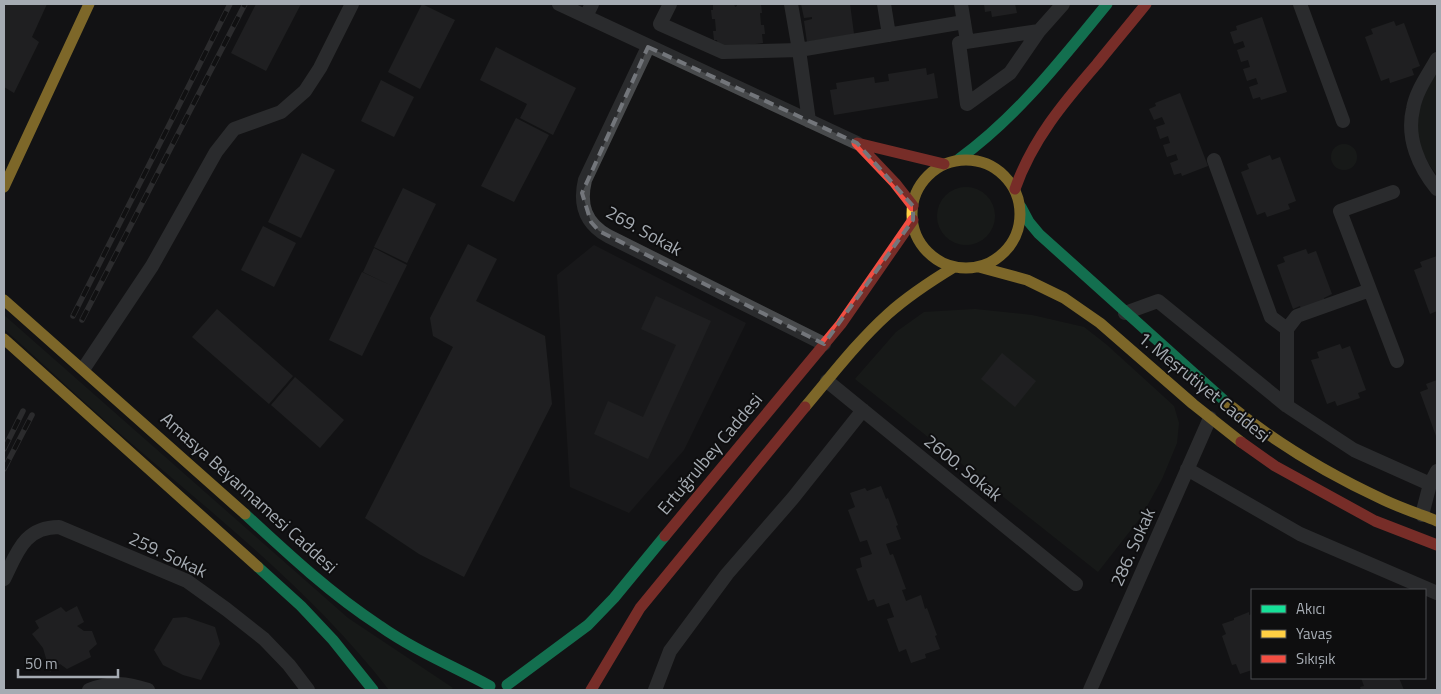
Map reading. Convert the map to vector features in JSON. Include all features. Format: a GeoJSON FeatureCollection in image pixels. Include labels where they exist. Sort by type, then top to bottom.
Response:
{"type":"FeatureCollection","features":[{"type":"Feature","properties":{"kind":"main road"},"geometry":{"type":"LineString","coordinates":[[4,187],[89,4]]}},
{"type":"Feature","properties":{"kind":"main road"},"geometry":{"type":"LineString","coordinates":[[959,160],[995,133],[1025,103],[1107,4]]}},
{"type":"Feature","properties":{"kind":"main road"},"geometry":{"type":"LineString","coordinates":[[1015,189],[1021,169],[1032,146],[1048,122],[1146,4]]}},
{"type":"Feature","properties":{"kind":"main road"},"geometry":{"type":"LineString","coordinates":[[856,143],[944,164]]}},
{"type":"Feature","properties":{"kind":"main road"},"geometry":{"type":"LineString","coordinates":[[856,143],[895,183],[913,206]]}},
{"type":"Feature","properties":{"kind":"main road"},"geometry":{"type":"LineString","coordinates":[[959,160],[976,160],[992,165],[1005,175],[1015,189],[1021,207],[1020,223],[1011,245],[993,261],[979,267],[954,267],[940,262],[927,252],[918,240],[913,220],[915,195],[922,182],[944,164],[959,160]]}},
{"type":"Feature","properties":{"kind":"main road","name":"1. Meşrutiyet Caddesi"},"geometry":{"type":"LineString","coordinates":[[1021,207],[1029,222],[1039,234],[1125,313],[1243,416],[1287,447],[1384,500],[1437,521]]}},
{"type":"Feature","properties":{"kind":"main road","name":"Ertuğrulbey Caddesi"},"geometry":{"type":"LineString","coordinates":[[511,688],[588,625],[614,598],[841,324],[913,220]]}},
{"type":"Feature","properties":{"kind":"main road"},"geometry":{"type":"LineString","coordinates":[[591,690],[640,608],[876,323],[922,286],[954,267]]}},
{"type":"Feature","properties":{"kind":"main road","name":"1. Meşrutiyet Caddesi"},"geometry":{"type":"LineString","coordinates":[[979,267],[1027,280],[1064,298],[1100,323],[1229,434],[1275,466],[1375,521],[1437,545]]}},
{"type":"Feature","properties":{"kind":"main road","name":"Amasya Beyannamesi Caddesi"},"geometry":{"type":"LineString","coordinates":[[4,300],[84,368],[286,551],[364,616],[418,650],[458,668],[490,686]]}},
{"type":"Feature","properties":{"kind":"main road"},"geometry":{"type":"LineString","coordinates":[[4,339],[301,606],[333,640],[374,690]]}},
{"type":"Feature","properties":{"kind":"main road"},"geometry":{"type":"LineString","coordinates":[[477,690],[498,684],[511,688]]}},
{"type":"Feature","properties":{"kind":"street"},"geometry":{"type":"LineString","coordinates":[[84,368],[152,266],[216,152],[234,129],[281,112],[305,91],[320,68],[352,4]]}},
{"type":"Feature","properties":{"kind":"street"},"geometry":{"type":"LineString","coordinates":[[559,4],[589,10],[648,47],[856,143]]}},
{"type":"Feature","properties":{"kind":"street"},"geometry":{"type":"LineString","coordinates":[[670,4],[660,24],[722,52],[798,50],[964,22]]}},
{"type":"Feature","properties":{"kind":"street"},"geometry":{"type":"LineString","coordinates":[[791,4],[809,121]]}},
{"type":"Feature","properties":{"kind":"street"},"geometry":{"type":"LineString","coordinates":[[884,4],[889,35]]}},
{"type":"Feature","properties":{"kind":"street"},"geometry":{"type":"LineString","coordinates":[[961,4],[967,41]]}},
{"type":"Feature","properties":{"kind":"street"},"geometry":{"type":"LineString","coordinates":[[1039,31],[959,42],[967,104],[1010,73],[1039,31],[1062,4]]}},
{"type":"Feature","properties":{"kind":"street"},"geometry":{"type":"LineString","coordinates":[[1300,4],[1343,120]]}},
{"type":"Feature","properties":{"kind":"street","name":"269. Sokak"},"geometry":{"type":"LineString","coordinates":[[648,47],[585,180],[582,193],[584,207],[591,222],[599,231],[608,236],[824,344]]}},
{"type":"Feature","properties":{"kind":"street"},"geometry":{"type":"LineString","coordinates":[[1437,59],[1422,84],[1413,109],[1412,132],[1416,155],[1427,177],[1437,189]]}},
{"type":"Feature","properties":{"kind":"street"},"geometry":{"type":"LineString","coordinates":[[1214,160],[1271,317],[1287,329]]}},
{"type":"Feature","properties":{"kind":"street"},"geometry":{"type":"LineString","coordinates":[[1392,192],[1340,211],[1397,360]]}},
{"type":"Feature","properties":{"kind":"street"},"geometry":{"type":"LineString","coordinates":[[1287,406],[1287,329],[1297,316],[1370,290]]}},
{"type":"Feature","properties":{"kind":"street"},"geometry":{"type":"LineString","coordinates":[[1125,313],[1158,302],[1287,406],[1354,450],[1430,484]]}},
{"type":"Feature","properties":{"kind":"street","name":"2600. Sokak"},"geometry":{"type":"LineString","coordinates":[[827,381],[1076,584]]}},
{"type":"Feature","properties":{"kind":"street"},"geometry":{"type":"LineString","coordinates":[[655,690],[675,643],[727,574],[793,498],[863,410]]}},
{"type":"Feature","properties":{"kind":"street","name":"286. Sokak"},"geometry":{"type":"LineString","coordinates":[[1090,690],[1210,418]]}},
{"type":"Feature","properties":{"kind":"street"},"geometry":{"type":"LineString","coordinates":[[1187,469],[1300,534],[1437,593]]}},
{"type":"Feature","properties":{"kind":"street"},"geometry":{"type":"LineString","coordinates":[[1422,515],[1430,484],[1437,471]]}},
{"type":"Feature","properties":{"kind":"street","name":"259. Sokak"},"geometry":{"type":"LineString","coordinates":[[4,579],[21,545],[29,536],[48,527],[59,528],[187,581],[264,639],[289,665],[308,690]]}},
{"type":"Feature","properties":{"kind":"street"},"geometry":{"type":"LineString","coordinates":[[89,690],[104,684],[126,684],[148,690]]}},
{"type":"Feature","properties":{"kind":"highlighted area"},"geometry":{"type":"Polygon","coordinates":[[[648,47],[857,143],[913,206],[913,220],[824,344],[599,231],[591,222],[582,193],[648,47]]]}},
{"type":"Feature","properties":{"kind":"shaded area"},"geometry":{"type":"Polygon","coordinates":[[[1437,72],[1437,175],[1421,149],[1416,129],[1416,119],[1424,92],[1437,72]]]}},
{"type":"Feature","properties":{"kind":"shaded area"},"geometry":{"type":"Polygon","coordinates":[[[1344,144],[1353,148],[1357,157],[1353,166],[1344,170],[1335,166],[1331,157],[1335,148],[1344,144]]]}},
{"type":"Feature","properties":{"kind":"shaded area"},"geometry":{"type":"Polygon","coordinates":[[[966,187],[977,189],[987,195],[993,205],[995,216],[993,227],[987,237],[977,243],[966,245],[955,243],[945,237],[939,227],[937,216],[939,205],[945,195],[955,189],[966,187]]]}},
{"type":"Feature","properties":{"kind":"shaded area"},"geometry":{"type":"Polygon","coordinates":[[[594,245],[746,323],[684,450],[629,513],[570,487],[557,275],[594,245]]]}},
{"type":"Feature","properties":{"kind":"shaded area"},"geometry":{"type":"Polygon","coordinates":[[[975,309],[1032,315],[1084,327],[1107,345],[1174,406],[1179,423],[1177,443],[1162,479],[1141,517],[1098,572],[855,379],[896,332],[924,312],[975,309]]]}},
{"type":"Feature","properties":{"kind":"shaded area"},"geometry":{"type":"Polygon","coordinates":[[[4,315],[348,618],[453,688],[450,690],[389,690],[361,656],[302,593],[4,329],[4,315]]]}},
{"type":"Feature","properties":{"kind":"building"},"geometry":{"type":"Polygon","coordinates":[[[4,4],[47,4],[32,37],[39,42],[14,93],[4,87],[4,4]]]}},
{"type":"Feature","properties":{"kind":"building"},"geometry":{"type":"Polygon","coordinates":[[[256,4],[301,4],[266,71],[231,53],[256,4]]]}},
{"type":"Feature","properties":{"kind":"building"},"geometry":{"type":"Polygon","coordinates":[[[422,4],[455,20],[420,89],[388,72],[422,4]]]}},
{"type":"Feature","properties":{"kind":"building"},"geometry":{"type":"Polygon","coordinates":[[[713,4],[734,4],[735,7],[737,4],[761,4],[761,25],[764,25],[765,34],[762,34],[763,43],[718,49],[713,31],[716,31],[715,19],[712,19],[711,10],[713,10],[713,4]]]}},
{"type":"Feature","properties":{"kind":"building"},"geometry":{"type":"Polygon","coordinates":[[[801,4],[850,4],[854,34],[807,42],[804,21],[812,19],[812,17],[804,18],[801,4]]]}},
{"type":"Feature","properties":{"kind":"building"},"geometry":{"type":"Polygon","coordinates":[[[984,4],[1015,4],[1017,13],[992,17],[991,11],[985,12],[984,4]]]}},
{"type":"Feature","properties":{"kind":"building"},"geometry":{"type":"Polygon","coordinates":[[[1262,17],[1287,92],[1261,100],[1260,97],[1253,99],[1249,87],[1258,84],[1256,78],[1247,81],[1243,69],[1250,67],[1248,60],[1241,62],[1237,50],[1245,47],[1243,41],[1234,44],[1230,32],[1237,30],[1236,26],[1262,17]]]}},
{"type":"Feature","properties":{"kind":"building"},"geometry":{"type":"Polygon","coordinates":[[[1394,21],[1396,26],[1404,23],[1420,66],[1412,69],[1414,75],[1390,83],[1389,78],[1381,81],[1365,37],[1373,34],[1371,29],[1394,21]]]}},
{"type":"Feature","properties":{"kind":"building"},"geometry":{"type":"Polygon","coordinates":[[[496,47],[576,88],[553,135],[520,118],[527,104],[480,80],[496,47]]]}},
{"type":"Feature","properties":{"kind":"building"},"geometry":{"type":"Polygon","coordinates":[[[926,68],[927,75],[934,73],[938,98],[834,115],[830,90],[837,89],[836,83],[874,77],[875,83],[889,81],[888,74],[926,68]]]}},
{"type":"Feature","properties":{"kind":"building"},"geometry":{"type":"Polygon","coordinates":[[[381,80],[414,97],[394,137],[361,121],[381,80]]]}},
{"type":"Feature","properties":{"kind":"building"},"geometry":{"type":"Polygon","coordinates":[[[1180,93],[1208,166],[1182,176],[1181,173],[1174,175],[1170,163],[1178,160],[1176,154],[1167,157],[1163,145],[1170,143],[1168,136],[1160,139],[1156,127],[1165,124],[1162,117],[1154,120],[1149,109],[1156,106],[1155,103],[1180,93]]]}},
{"type":"Feature","properties":{"kind":"building"},"geometry":{"type":"Polygon","coordinates":[[[516,118],[549,135],[514,202],[481,186],[516,118]]]}},
{"type":"Feature","properties":{"kind":"building"},"geometry":{"type":"Polygon","coordinates":[[[302,153],[335,170],[301,238],[268,222],[302,153]]]}},
{"type":"Feature","properties":{"kind":"building"},"geometry":{"type":"Polygon","coordinates":[[[1270,155],[1272,160],[1280,157],[1296,201],[1288,204],[1290,209],[1267,217],[1265,212],[1257,215],[1241,172],[1249,169],[1247,164],[1270,155]]]}},
{"type":"Feature","properties":{"kind":"building"},"geometry":{"type":"Polygon","coordinates":[[[403,188],[436,204],[407,263],[374,247],[403,188]]]}},
{"type":"Feature","properties":{"kind":"building"},"geometry":{"type":"Polygon","coordinates":[[[263,226],[296,243],[274,287],[241,270],[263,226]]]}},
{"type":"Feature","properties":{"kind":"building"},"geometry":{"type":"Polygon","coordinates":[[[468,244],[497,259],[476,301],[545,336],[552,404],[464,577],[419,554],[365,518],[453,347],[433,336],[430,318],[468,244]]]}},
{"type":"Feature","properties":{"kind":"building"},"geometry":{"type":"Polygon","coordinates":[[[374,248],[407,265],[362,356],[329,340],[362,272],[390,285],[363,272],[374,248]]]}},
{"type":"Feature","properties":{"kind":"building"},"geometry":{"type":"Polygon","coordinates":[[[1306,249],[1308,254],[1316,251],[1332,294],[1324,298],[1325,303],[1302,311],[1300,306],[1293,309],[1277,265],[1285,262],[1283,257],[1306,249]]]}},
{"type":"Feature","properties":{"kind":"building"},"geometry":{"type":"Polygon","coordinates":[[[1437,256],[1437,311],[1430,314],[1414,270],[1422,267],[1420,262],[1437,256]]]}},
{"type":"Feature","properties":{"kind":"building"},"geometry":{"type":"Polygon","coordinates":[[[656,296],[711,321],[648,459],[594,434],[608,401],[643,417],[676,345],[641,329],[656,296]]]}},
{"type":"Feature","properties":{"kind":"building"},"geometry":{"type":"Polygon","coordinates":[[[217,309],[293,376],[269,404],[192,337],[217,309]]]}},
{"type":"Feature","properties":{"kind":"building"},"geometry":{"type":"Polygon","coordinates":[[[1340,344],[1342,349],[1350,346],[1366,390],[1358,393],[1360,398],[1337,406],[1335,401],[1327,404],[1311,360],[1319,358],[1317,352],[1340,344]]]}},
{"type":"Feature","properties":{"kind":"building"},"geometry":{"type":"Polygon","coordinates":[[[1002,353],[1036,381],[1015,407],[981,379],[1002,353]]]}},
{"type":"Feature","properties":{"kind":"building"},"geometry":{"type":"Polygon","coordinates":[[[295,377],[344,420],[320,448],[271,405],[295,377]]]}},
{"type":"Feature","properties":{"kind":"building"},"geometry":{"type":"Polygon","coordinates":[[[1437,380],[1436,436],[1420,392],[1428,389],[1426,384],[1437,380]]]}},
{"type":"Feature","properties":{"kind":"building"},"geometry":{"type":"Polygon","coordinates":[[[881,486],[886,499],[888,498],[901,539],[886,544],[890,555],[893,554],[906,589],[902,590],[906,601],[921,595],[937,635],[935,636],[940,649],[925,654],[926,658],[911,663],[906,649],[899,652],[887,619],[894,617],[889,603],[877,607],[874,599],[868,601],[856,569],[862,567],[860,558],[872,554],[867,540],[860,542],[848,510],[855,507],[850,493],[865,488],[867,491],[881,486]]]}},
{"type":"Feature","properties":{"kind":"building"},"geometry":{"type":"Polygon","coordinates":[[[77,606],[84,622],[77,626],[84,631],[92,631],[97,644],[89,651],[91,657],[67,669],[60,664],[50,672],[43,648],[32,634],[39,628],[35,621],[61,607],[66,612],[77,606]]]}},
{"type":"Feature","properties":{"kind":"building"},"geometry":{"type":"Polygon","coordinates":[[[1249,612],[1249,615],[1251,614],[1251,670],[1240,674],[1236,664],[1232,665],[1222,636],[1226,634],[1222,624],[1234,620],[1234,618],[1249,612]]]}},
{"type":"Feature","properties":{"kind":"building"},"geometry":{"type":"Polygon","coordinates":[[[186,617],[215,627],[220,644],[201,680],[183,675],[163,665],[154,650],[173,618],[186,617]]]}},
{"type":"Feature","properties":{"kind":"building"},"geometry":{"type":"Polygon","coordinates":[[[1361,679],[1399,679],[1404,690],[1361,690],[1360,687],[1364,686],[1361,679]]]}},
{"type":"Feature","properties":{"kind":"railway"},"geometry":{"type":"LineString","coordinates":[[73,316],[230,4]]}},
{"type":"Feature","properties":{"kind":"railway"},"geometry":{"type":"LineString","coordinates":[[82,320],[245,4]]}},
{"type":"Feature","properties":{"kind":"railway"},"geometry":{"type":"LineString","coordinates":[[4,449],[23,411]]}},
{"type":"Feature","properties":{"kind":"railway"},"geometry":{"type":"LineString","coordinates":[[4,469],[32,415]]}},
{"type":"Feature","properties":{"kind":"traffic: fast"},"geometry":{"type":"LineString","coordinates":[[959,159],[1001,125],[1020,106],[1107,4]]}},
{"type":"Feature","properties":{"kind":"traffic: fast"},"geometry":{"type":"LineString","coordinates":[[1021,207],[1029,222],[1039,234],[1227,403]]}},
{"type":"Feature","properties":{"kind":"traffic: fast"},"geometry":{"type":"LineString","coordinates":[[245,514],[310,573],[362,614],[406,643],[490,686]]}},
{"type":"Feature","properties":{"kind":"traffic: fast"},"geometry":{"type":"LineString","coordinates":[[507,685],[588,625],[614,598],[665,536]]}},
{"type":"Feature","properties":{"kind":"traffic: fast"},"geometry":{"type":"LineString","coordinates":[[258,567],[301,606],[333,640],[373,690]]}},
{"type":"Feature","properties":{"kind":"traffic: slow"},"geometry":{"type":"LineString","coordinates":[[4,187],[89,4]]}},
{"type":"Feature","properties":{"kind":"traffic: slow"},"geometry":{"type":"LineString","coordinates":[[966,160],[987,164],[1004,176],[1016,193],[1020,214],[1016,235],[1004,252],[987,264],[966,268],[945,264],[928,252],[916,235],[912,214],[916,193],[928,176],[945,164],[966,160]]}},
{"type":"Feature","properties":{"kind":"traffic: slow"},"geometry":{"type":"LineString","coordinates":[[805,407],[855,347],[888,314],[920,289],[954,267]]}},
{"type":"Feature","properties":{"kind":"traffic: slow"},"geometry":{"type":"LineString","coordinates":[[979,267],[1027,280],[1064,298],[1100,323],[1193,404],[1241,442]]}},
{"type":"Feature","properties":{"kind":"traffic: slow"},"geometry":{"type":"LineString","coordinates":[[4,300],[245,514]]}},
{"type":"Feature","properties":{"kind":"traffic: slow"},"geometry":{"type":"LineString","coordinates":[[4,339],[258,567]]}},
{"type":"Feature","properties":{"kind":"traffic: slow"},"geometry":{"type":"LineString","coordinates":[[1227,403],[1263,431],[1322,468],[1384,500],[1437,521]]}},
{"type":"Feature","properties":{"kind":"traffic: jam"},"geometry":{"type":"LineString","coordinates":[[1015,189],[1030,154],[1050,122],[1146,4]]}},
{"type":"Feature","properties":{"kind":"traffic: jam"},"geometry":{"type":"LineString","coordinates":[[913,206],[895,183],[857,143],[944,164]]}},
{"type":"Feature","properties":{"kind":"traffic: jam"},"geometry":{"type":"LineString","coordinates":[[665,536],[841,324],[913,220]]}},
{"type":"Feature","properties":{"kind":"traffic: jam"},"geometry":{"type":"LineString","coordinates":[[591,690],[640,608],[805,407]]}},
{"type":"Feature","properties":{"kind":"traffic: jam"},"geometry":{"type":"LineString","coordinates":[[1241,442],[1275,466],[1375,521],[1437,545]]}}]}
